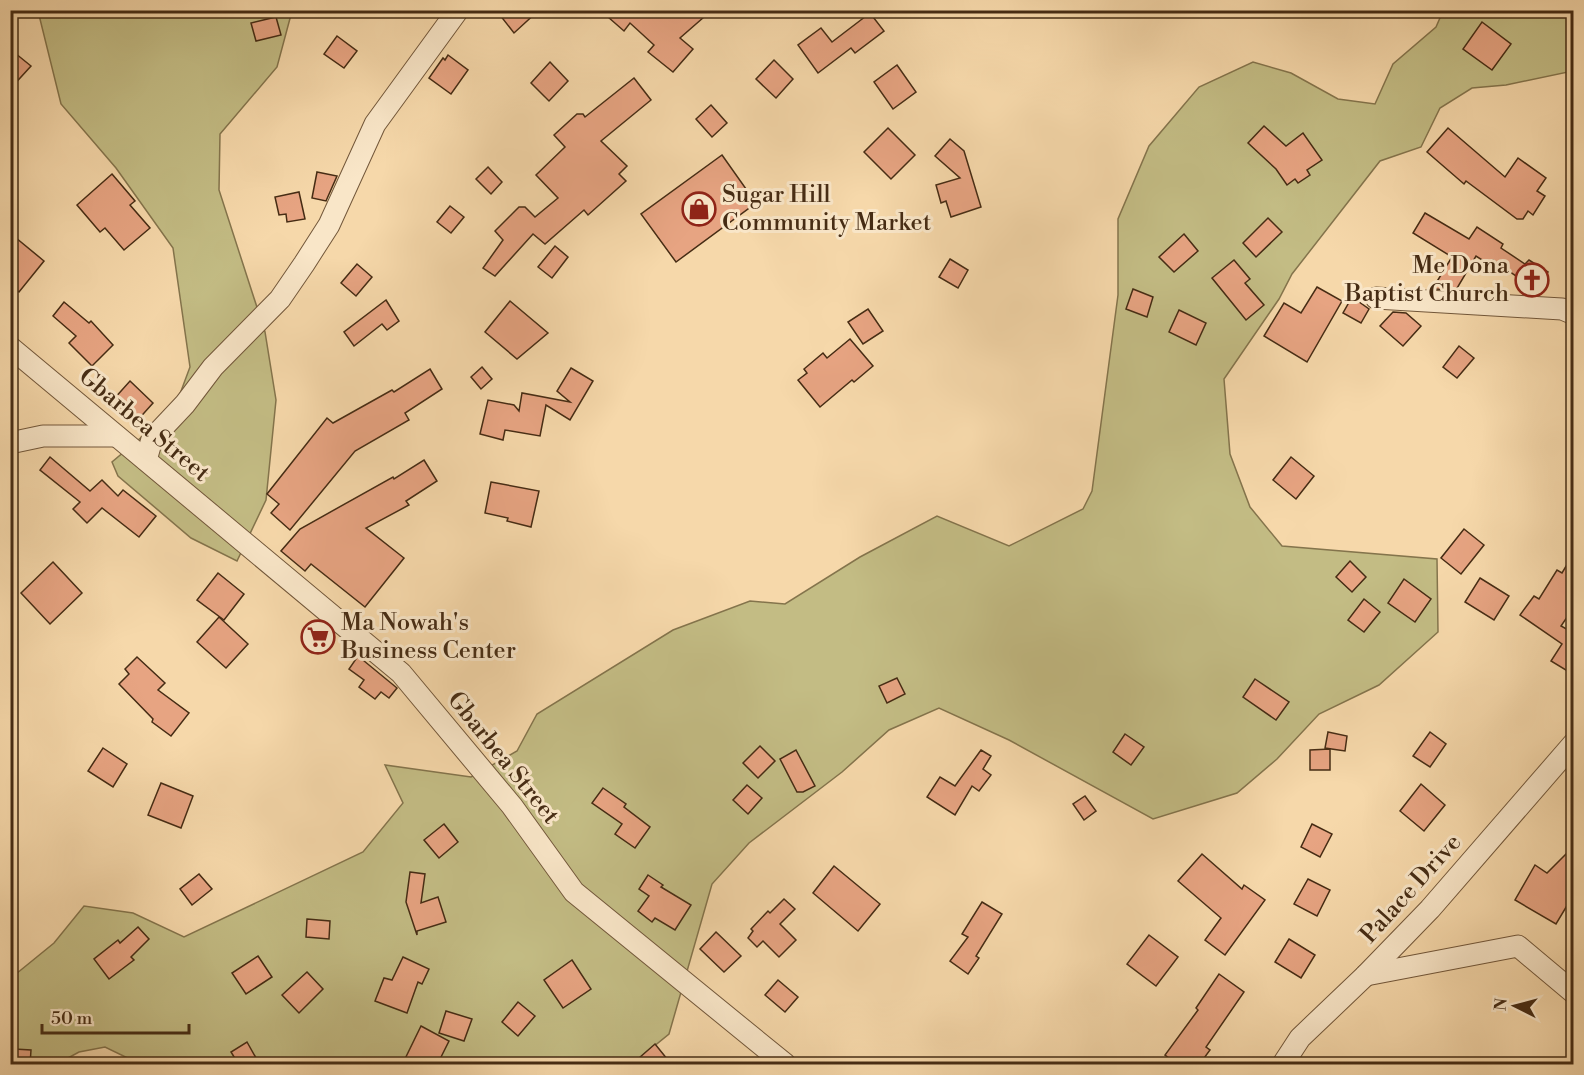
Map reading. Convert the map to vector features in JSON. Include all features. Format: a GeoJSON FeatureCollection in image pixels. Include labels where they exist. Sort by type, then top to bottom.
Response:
{"type":"FeatureCollection","features":[{"type":"Feature","properties":{"kind":"street"},"geometry":{"type":"LineString","coordinates":[[146,460],[152,440],[185,404],[213,367],[280,299],[329,225],[375,124],[458,10]]}},
{"type":"Feature","properties":{"kind":"street"},"geometry":{"type":"LineString","coordinates":[[1376,298],[1562,309],[1574,314]]}},
{"type":"Feature","properties":{"kind":"street","name":"Gbarbea Street"},"geometry":{"type":"LineString","coordinates":[[10,347],[401,673],[512,806],[574,892],[785,1065]]}},
{"type":"Feature","properties":{"kind":"street"},"geometry":{"type":"LineString","coordinates":[[10,443],[43,436],[116,436]]}},
{"type":"Feature","properties":{"kind":"street","name":"Palace Drive"},"geometry":{"type":"LineString","coordinates":[[1283,1065],[1300,1038],[1430,909],[1574,743]]}},
{"type":"Feature","properties":{"kind":"street"},"geometry":{"type":"LineString","coordinates":[[1366,975],[1518,946],[1574,993]]}},
{"type":"Feature","properties":{"kind":"shaded area"},"geometry":{"type":"Polygon","coordinates":[[[38,11],[292,11],[277,67],[220,134],[219,190],[265,332],[276,400],[266,500],[237,561],[191,538],[118,476],[112,462],[144,435],[171,418],[190,367],[173,248],[116,168],[61,104],[38,11]]]}},
{"type":"Feature","properties":{"kind":"shaded area"},"geometry":{"type":"Polygon","coordinates":[[[1443,11],[1573,11],[1573,71],[1506,85],[1472,88],[1440,108],[1421,147],[1380,161],[1292,274],[1279,299],[1224,379],[1230,454],[1250,507],[1282,546],[1437,559],[1438,632],[1379,685],[1319,714],[1277,759],[1237,793],[1153,819],[1009,740],[939,708],[889,730],[842,772],[749,843],[712,884],[669,1034],[632,1064],[140,1064],[105,1047],[79,1052],[57,1064],[11,1064],[11,978],[54,943],[84,906],[133,913],[184,937],[363,852],[403,803],[385,765],[471,777],[517,751],[537,714],[673,630],[750,601],[785,604],[860,557],[937,516],[1009,546],[1083,509],[1092,491],[1118,295],[1118,219],[1149,146],[1199,87],[1253,62],[1291,73],[1338,99],[1375,104],[1393,64],[1436,27],[1443,11]]]}},
{"type":"Feature","properties":{"kind":"building"},"geometry":{"type":"Polygon","coordinates":[[[496,10],[539,10],[514,33],[496,10]]]}},
{"type":"Feature","properties":{"kind":"building"},"geometry":{"type":"Polygon","coordinates":[[[600,10],[712,10],[680,38],[693,49],[673,72],[648,52],[654,45],[630,23],[624,31],[600,10]]]}},
{"type":"Feature","properties":{"kind":"building"},"geometry":{"type":"Polygon","coordinates":[[[870,13],[884,31],[855,53],[851,48],[818,73],[798,45],[821,28],[832,42],[870,13]]]}},
{"type":"Feature","properties":{"kind":"building"},"geometry":{"type":"Polygon","coordinates":[[[276,17],[281,35],[256,41],[251,23],[276,17]]]}},
{"type":"Feature","properties":{"kind":"building"},"geometry":{"type":"Polygon","coordinates":[[[1482,22],[1511,44],[1492,70],[1463,49],[1482,22]]]}},
{"type":"Feature","properties":{"kind":"building"},"geometry":{"type":"Polygon","coordinates":[[[337,36],[357,51],[344,68],[324,54],[337,36]]]}},
{"type":"Feature","properties":{"kind":"building"},"geometry":{"type":"Polygon","coordinates":[[[10,49],[31,66],[10,89],[10,49]]]}},
{"type":"Feature","properties":{"kind":"building"},"geometry":{"type":"Polygon","coordinates":[[[448,55],[468,70],[451,94],[429,78],[443,58],[445,60],[448,55]]]}},
{"type":"Feature","properties":{"kind":"building"},"geometry":{"type":"Polygon","coordinates":[[[774,60],[793,79],[776,98],[756,79],[774,60]]]}},
{"type":"Feature","properties":{"kind":"building"},"geometry":{"type":"Polygon","coordinates":[[[550,62],[568,81],[549,101],[531,83],[550,62]]]}},
{"type":"Feature","properties":{"kind":"building"},"geometry":{"type":"Polygon","coordinates":[[[897,65],[916,92],[893,109],[874,82],[897,65]]]}},
{"type":"Feature","properties":{"kind":"building"},"geometry":{"type":"Polygon","coordinates":[[[634,78],[651,100],[601,141],[627,166],[619,174],[626,181],[588,215],[584,210],[545,244],[533,234],[495,276],[483,268],[503,240],[495,231],[519,207],[525,207],[535,217],[558,198],[536,175],[565,147],[554,135],[577,114],[583,114],[585,117],[634,78]]]}},
{"type":"Feature","properties":{"kind":"building"},"geometry":{"type":"Polygon","coordinates":[[[711,105],[727,123],[712,137],[696,119],[711,105]]]}},
{"type":"Feature","properties":{"kind":"building"},"geometry":{"type":"Polygon","coordinates":[[[1264,126],[1286,146],[1303,133],[1322,160],[1307,170],[1310,175],[1298,183],[1295,179],[1287,185],[1276,169],[1248,143],[1264,126]]]}},
{"type":"Feature","properties":{"kind":"building"},"geometry":{"type":"Polygon","coordinates":[[[888,128],[915,155],[891,179],[864,152],[888,128]]]}},
{"type":"Feature","properties":{"kind":"building"},"geometry":{"type":"Polygon","coordinates":[[[1448,128],[1505,177],[1518,158],[1546,178],[1537,191],[1545,196],[1533,215],[1528,211],[1523,219],[1517,219],[1466,181],[1464,184],[1427,152],[1448,128]]]}},
{"type":"Feature","properties":{"kind":"building"},"geometry":{"type":"Polygon","coordinates":[[[950,139],[964,151],[981,207],[951,217],[946,201],[941,203],[936,185],[960,178],[935,156],[950,139]]]}},
{"type":"Feature","properties":{"kind":"building","name":"Sugar Hill Community Market"},"geometry":{"type":"Polygon","coordinates":[[[722,155],[756,203],[676,262],[641,214],[722,155]]]}},
{"type":"Feature","properties":{"kind":"building"},"geometry":{"type":"Polygon","coordinates":[[[488,167],[502,182],[491,194],[476,179],[488,167]]]}},
{"type":"Feature","properties":{"kind":"building"},"geometry":{"type":"Polygon","coordinates":[[[317,172],[337,176],[326,201],[312,198],[317,172]]]}},
{"type":"Feature","properties":{"kind":"building"},"geometry":{"type":"Polygon","coordinates":[[[112,174],[135,201],[130,205],[150,228],[124,250],[105,228],[100,232],[77,205],[112,174]]]}},
{"type":"Feature","properties":{"kind":"building"},"geometry":{"type":"Polygon","coordinates":[[[299,192],[305,219],[287,222],[286,214],[279,215],[275,197],[299,192]]]}},
{"type":"Feature","properties":{"kind":"building"},"geometry":{"type":"Polygon","coordinates":[[[450,206],[464,217],[451,233],[437,222],[450,206]]]}},
{"type":"Feature","properties":{"kind":"building"},"geometry":{"type":"Polygon","coordinates":[[[1425,213],[1469,239],[1477,227],[1503,244],[1501,248],[1525,264],[1529,260],[1548,272],[1536,290],[1493,260],[1490,265],[1476,256],[1456,290],[1435,289],[1433,288],[1452,257],[1413,233],[1425,213]]]}},
{"type":"Feature","properties":{"kind":"building"},"geometry":{"type":"Polygon","coordinates":[[[1268,218],[1282,232],[1256,257],[1243,243],[1268,218]]]}},
{"type":"Feature","properties":{"kind":"building"},"geometry":{"type":"Polygon","coordinates":[[[10,233],[44,261],[19,292],[10,285],[10,233]]]}},
{"type":"Feature","properties":{"kind":"building"},"geometry":{"type":"Polygon","coordinates":[[[1184,234],[1198,251],[1174,272],[1159,257],[1184,234]]]}},
{"type":"Feature","properties":{"kind":"building"},"geometry":{"type":"Polygon","coordinates":[[[555,246],[568,257],[552,278],[538,267],[555,246]]]}},
{"type":"Feature","properties":{"kind":"building"},"geometry":{"type":"Polygon","coordinates":[[[950,259],[968,270],[958,288],[939,277],[950,259]]]}},
{"type":"Feature","properties":{"kind":"building"},"geometry":{"type":"Polygon","coordinates":[[[1234,260],[1250,279],[1245,283],[1264,305],[1246,320],[1212,278],[1234,260]]]}},
{"type":"Feature","properties":{"kind":"building"},"geometry":{"type":"Polygon","coordinates":[[[357,264],[372,277],[356,296],[341,283],[357,264]]]}},
{"type":"Feature","properties":{"kind":"building"},"geometry":{"type":"Polygon","coordinates":[[[1317,287],[1342,301],[1307,362],[1264,336],[1284,303],[1301,313],[1317,287]]]}},
{"type":"Feature","properties":{"kind":"building"},"geometry":{"type":"Polygon","coordinates":[[[1133,289],[1153,297],[1147,317],[1126,309],[1133,289]]]}},
{"type":"Feature","properties":{"kind":"building"},"geometry":{"type":"Polygon","coordinates":[[[1352,297],[1369,309],[1361,323],[1343,313],[1352,297]]]}},
{"type":"Feature","properties":{"kind":"building"},"geometry":{"type":"Polygon","coordinates":[[[386,300],[399,321],[387,330],[382,324],[354,346],[344,332],[386,300]]]}},
{"type":"Feature","properties":{"kind":"building"},"geometry":{"type":"Polygon","coordinates":[[[510,301],[548,333],[517,359],[485,332],[510,301]]]}},
{"type":"Feature","properties":{"kind":"building"},"geometry":{"type":"Polygon","coordinates":[[[64,302],[89,323],[91,321],[113,345],[92,366],[69,343],[76,336],[53,316],[64,302]]]}},
{"type":"Feature","properties":{"kind":"building"},"geometry":{"type":"Polygon","coordinates":[[[868,309],[883,331],[863,344],[848,322],[868,309]]]}},
{"type":"Feature","properties":{"kind":"building"},"geometry":{"type":"Polygon","coordinates":[[[1179,310],[1206,323],[1196,345],[1169,332],[1179,310]]]}},
{"type":"Feature","properties":{"kind":"building"},"geometry":{"type":"Polygon","coordinates":[[[1393,312],[1406,313],[1421,326],[1403,346],[1380,326],[1393,312]]]}},
{"type":"Feature","properties":{"kind":"building"},"geometry":{"type":"Polygon","coordinates":[[[850,339],[873,366],[820,407],[798,380],[807,373],[804,369],[823,353],[827,358],[850,339]]]}},
{"type":"Feature","properties":{"kind":"building"},"geometry":{"type":"Polygon","coordinates":[[[1459,346],[1474,358],[1457,378],[1443,367],[1459,346]]]}},
{"type":"Feature","properties":{"kind":"building"},"geometry":{"type":"Polygon","coordinates":[[[482,367],[492,379],[481,389],[471,377],[482,367]]]}},
{"type":"Feature","properties":{"kind":"building"},"geometry":{"type":"Polygon","coordinates":[[[571,368],[593,381],[570,420],[546,405],[540,436],[505,430],[503,440],[480,434],[488,400],[514,405],[519,411],[522,393],[570,402],[557,391],[571,368]]]}},
{"type":"Feature","properties":{"kind":"building"},"geometry":{"type":"Polygon","coordinates":[[[430,369],[442,389],[405,413],[409,420],[355,451],[290,530],[271,513],[279,504],[267,494],[327,418],[333,423],[392,390],[394,392],[430,369]]]}},
{"type":"Feature","properties":{"kind":"building"},"geometry":{"type":"Polygon","coordinates":[[[130,381],[153,403],[136,422],[113,400],[130,381]]]}},
{"type":"Feature","properties":{"kind":"building"},"geometry":{"type":"Polygon","coordinates":[[[50,457],[90,491],[102,480],[118,496],[123,490],[156,516],[139,537],[102,508],[87,523],[73,509],[80,502],[40,470],[50,457]]]}},
{"type":"Feature","properties":{"kind":"building"},"geometry":{"type":"Polygon","coordinates":[[[1291,457],[1314,476],[1296,499],[1273,480],[1291,457]]]}},
{"type":"Feature","properties":{"kind":"building"},"geometry":{"type":"Polygon","coordinates":[[[424,460],[437,481],[406,501],[409,505],[366,528],[404,558],[365,607],[311,564],[305,571],[281,551],[300,529],[393,477],[394,479],[424,460]]]}},
{"type":"Feature","properties":{"kind":"building"},"geometry":{"type":"Polygon","coordinates":[[[491,482],[539,491],[531,527],[507,521],[508,518],[485,513],[491,482]]]}},
{"type":"Feature","properties":{"kind":"building"},"geometry":{"type":"Polygon","coordinates":[[[1464,529],[1484,545],[1461,574],[1441,558],[1464,529]]]}},
{"type":"Feature","properties":{"kind":"building"},"geometry":{"type":"Polygon","coordinates":[[[1574,553],[1574,607],[1561,626],[1570,631],[1574,625],[1574,675],[1551,661],[1562,644],[1520,615],[1534,596],[1539,599],[1557,570],[1562,573],[1574,553]]]}},
{"type":"Feature","properties":{"kind":"building"},"geometry":{"type":"Polygon","coordinates":[[[1350,561],[1366,577],[1352,592],[1336,577],[1350,561]]]}},
{"type":"Feature","properties":{"kind":"building"},"geometry":{"type":"Polygon","coordinates":[[[53,562],[82,593],[50,624],[21,593],[53,562]]]}},
{"type":"Feature","properties":{"kind":"building"},"geometry":{"type":"Polygon","coordinates":[[[218,573],[244,594],[224,620],[197,600],[218,573]]]}},
{"type":"Feature","properties":{"kind":"building"},"geometry":{"type":"Polygon","coordinates":[[[1480,578],[1509,596],[1494,620],[1465,602],[1480,578]]]}},
{"type":"Feature","properties":{"kind":"building"},"geometry":{"type":"Polygon","coordinates":[[[1404,579],[1431,599],[1415,622],[1388,603],[1404,579]]]}},
{"type":"Feature","properties":{"kind":"building"},"geometry":{"type":"Polygon","coordinates":[[[1364,599],[1380,612],[1364,632],[1348,620],[1364,599]]]}},
{"type":"Feature","properties":{"kind":"building"},"geometry":{"type":"Polygon","coordinates":[[[219,617],[248,644],[226,668],[197,642],[219,617]]]}},
{"type":"Feature","properties":{"kind":"building"},"geometry":{"type":"Polygon","coordinates":[[[358,656],[397,688],[389,698],[381,692],[375,699],[359,687],[364,680],[349,669],[358,656]]]}},
{"type":"Feature","properties":{"kind":"building"},"geometry":{"type":"Polygon","coordinates":[[[137,657],[165,683],[158,690],[189,713],[171,736],[152,722],[153,719],[119,684],[129,674],[125,669],[137,657]]]}},
{"type":"Feature","properties":{"kind":"building"},"geometry":{"type":"Polygon","coordinates":[[[897,678],[905,694],[887,703],[879,686],[897,678]]]}},
{"type":"Feature","properties":{"kind":"building"},"geometry":{"type":"Polygon","coordinates":[[[1255,679],[1289,702],[1276,720],[1243,697],[1255,679]]]}},
{"type":"Feature","properties":{"kind":"building"},"geometry":{"type":"Polygon","coordinates":[[[1328,732],[1347,736],[1345,751],[1325,748],[1328,732]]]}},
{"type":"Feature","properties":{"kind":"building"},"geometry":{"type":"Polygon","coordinates":[[[1430,732],[1446,744],[1430,767],[1413,756],[1430,732]]]}},
{"type":"Feature","properties":{"kind":"building"},"geometry":{"type":"Polygon","coordinates":[[[1125,734],[1144,747],[1131,765],[1113,752],[1125,734]]]}},
{"type":"Feature","properties":{"kind":"building"},"geometry":{"type":"Polygon","coordinates":[[[760,746],[775,761],[758,778],[743,763],[760,746]]]}},
{"type":"Feature","properties":{"kind":"building"},"geometry":{"type":"Polygon","coordinates":[[[103,748],[127,764],[113,787],[88,771],[103,748]]]}},
{"type":"Feature","properties":{"kind":"building"},"geometry":{"type":"Polygon","coordinates":[[[1330,749],[1330,770],[1310,770],[1310,750],[1330,749]]]}},
{"type":"Feature","properties":{"kind":"building"},"geometry":{"type":"Polygon","coordinates":[[[796,750],[815,786],[803,792],[797,792],[780,759],[796,750]]]}},
{"type":"Feature","properties":{"kind":"building"},"geometry":{"type":"Polygon","coordinates":[[[981,750],[991,756],[983,769],[991,775],[979,791],[972,786],[955,815],[927,797],[940,777],[955,786],[981,750]]]}},
{"type":"Feature","properties":{"kind":"building"},"geometry":{"type":"Polygon","coordinates":[[[161,783],[193,796],[181,828],[148,815],[161,783]]]}},
{"type":"Feature","properties":{"kind":"building"},"geometry":{"type":"Polygon","coordinates":[[[1421,784],[1445,805],[1424,831],[1400,811],[1421,784]]]}},
{"type":"Feature","properties":{"kind":"building"},"geometry":{"type":"Polygon","coordinates":[[[747,785],[762,798],[748,814],[733,800],[747,785]]]}},
{"type":"Feature","properties":{"kind":"building"},"geometry":{"type":"Polygon","coordinates":[[[603,788],[626,804],[624,807],[650,827],[635,848],[615,834],[622,824],[592,803],[603,788]]]}},
{"type":"Feature","properties":{"kind":"building"},"geometry":{"type":"Polygon","coordinates":[[[1085,796],[1096,811],[1084,820],[1073,804],[1085,796]]]}},
{"type":"Feature","properties":{"kind":"building"},"geometry":{"type":"Polygon","coordinates":[[[444,824],[458,842],[439,858],[424,840],[444,824]]]}},
{"type":"Feature","properties":{"kind":"building"},"geometry":{"type":"Polygon","coordinates":[[[1312,824],[1332,834],[1320,857],[1301,847],[1312,824]]]}},
{"type":"Feature","properties":{"kind":"building"},"geometry":{"type":"Polygon","coordinates":[[[1574,846],[1574,894],[1556,924],[1515,900],[1535,865],[1547,873],[1574,846]]]}},
{"type":"Feature","properties":{"kind":"building"},"geometry":{"type":"Polygon","coordinates":[[[1202,854],[1242,889],[1244,885],[1265,900],[1225,955],[1205,940],[1221,918],[1178,881],[1202,854]]]}},
{"type":"Feature","properties":{"kind":"building"},"geometry":{"type":"Polygon","coordinates":[[[834,866],[880,904],[858,931],[813,893],[834,866]]]}},
{"type":"Feature","properties":{"kind":"building"},"geometry":{"type":"Polygon","coordinates":[[[410,872],[425,874],[421,903],[438,897],[446,922],[417,931],[417,935],[406,902],[410,872]]]}},
{"type":"Feature","properties":{"kind":"building"},"geometry":{"type":"Polygon","coordinates":[[[199,874],[212,889],[192,905],[180,889],[199,874]]]}},
{"type":"Feature","properties":{"kind":"building"},"geometry":{"type":"Polygon","coordinates":[[[648,875],[663,885],[661,887],[691,905],[675,930],[655,918],[652,922],[638,911],[649,896],[639,889],[648,875]]]}},
{"type":"Feature","properties":{"kind":"building"},"geometry":{"type":"Polygon","coordinates":[[[1308,879],[1330,890],[1317,916],[1294,904],[1308,879]]]}},
{"type":"Feature","properties":{"kind":"building"},"geometry":{"type":"Polygon","coordinates":[[[784,899],[795,909],[780,924],[796,940],[779,957],[763,941],[757,947],[748,938],[753,931],[751,929],[768,911],[770,913],[784,899]]]}},
{"type":"Feature","properties":{"kind":"building"},"geometry":{"type":"Polygon","coordinates":[[[982,902],[1002,914],[976,956],[979,958],[968,974],[950,961],[968,937],[962,934],[982,902]]]}},
{"type":"Feature","properties":{"kind":"building"},"geometry":{"type":"Polygon","coordinates":[[[307,919],[330,921],[329,939],[306,937],[307,919]]]}},
{"type":"Feature","properties":{"kind":"building"},"geometry":{"type":"Polygon","coordinates":[[[138,927],[149,939],[131,957],[134,960],[109,979],[94,959],[118,940],[120,943],[138,927]]]}},
{"type":"Feature","properties":{"kind":"building"},"geometry":{"type":"Polygon","coordinates":[[[716,932],[741,956],[724,972],[700,949],[716,932]]]}},
{"type":"Feature","properties":{"kind":"building"},"geometry":{"type":"Polygon","coordinates":[[[1149,935],[1178,957],[1156,986],[1127,964],[1149,935]]]}},
{"type":"Feature","properties":{"kind":"building"},"geometry":{"type":"Polygon","coordinates":[[[1289,939],[1315,955],[1301,978],[1275,962],[1289,939]]]}},
{"type":"Feature","properties":{"kind":"building"},"geometry":{"type":"Polygon","coordinates":[[[258,956],[272,977],[246,994],[232,973],[258,956]]]}},
{"type":"Feature","properties":{"kind":"building"},"geometry":{"type":"Polygon","coordinates":[[[403,957],[429,969],[422,984],[418,982],[407,1013],[375,1001],[384,978],[392,980],[403,957]]]}},
{"type":"Feature","properties":{"kind":"building"},"geometry":{"type":"Polygon","coordinates":[[[572,960],[591,989],[563,1008],[544,980],[572,960]]]}},
{"type":"Feature","properties":{"kind":"building"},"geometry":{"type":"Polygon","coordinates":[[[307,972],[323,989],[299,1013],[282,995],[307,972]]]}},
{"type":"Feature","properties":{"kind":"building"},"geometry":{"type":"Polygon","coordinates":[[[1219,974],[1244,992],[1206,1047],[1210,1050],[1199,1065],[1178,1065],[1165,1055],[1198,1010],[1196,1008],[1219,974]]]}},
{"type":"Feature","properties":{"kind":"building"},"geometry":{"type":"Polygon","coordinates":[[[778,980],[798,997],[785,1012],[765,995],[778,980]]]}},
{"type":"Feature","properties":{"kind":"building"},"geometry":{"type":"Polygon","coordinates":[[[518,1002],[535,1016],[518,1036],[502,1022],[518,1002]]]}},
{"type":"Feature","properties":{"kind":"building"},"geometry":{"type":"Polygon","coordinates":[[[446,1011],[472,1019],[464,1041],[439,1033],[446,1011]]]}},
{"type":"Feature","properties":{"kind":"building"},"geometry":{"type":"Polygon","coordinates":[[[421,1026],[449,1041],[437,1065],[402,1065],[421,1026]]]}},
{"type":"Feature","properties":{"kind":"building"},"geometry":{"type":"Polygon","coordinates":[[[247,1042],[260,1065],[239,1065],[231,1052],[247,1042]]]}},
{"type":"Feature","properties":{"kind":"building"},"geometry":{"type":"Polygon","coordinates":[[[655,1044],[672,1065],[631,1065],[655,1044]]]}},
{"type":"Feature","properties":{"kind":"building"},"geometry":{"type":"Polygon","coordinates":[[[14,1049],[31,1050],[30,1065],[13,1065],[14,1049]]]}},
{"type":"Feature","properties":{"kind":"place","name":"Sugar Hill Community Market"},"geometry":{"type":"Point","coordinates":[699,209]}},
{"type":"Feature","properties":{"kind":"place","name":"Me Dona Baptist Church"},"geometry":{"type":"Point","coordinates":[1532,280]}},
{"type":"Feature","properties":{"kind":"place","name":"Ma Nowah's Business Center"},"geometry":{"type":"Point","coordinates":[318,637]}}]}
